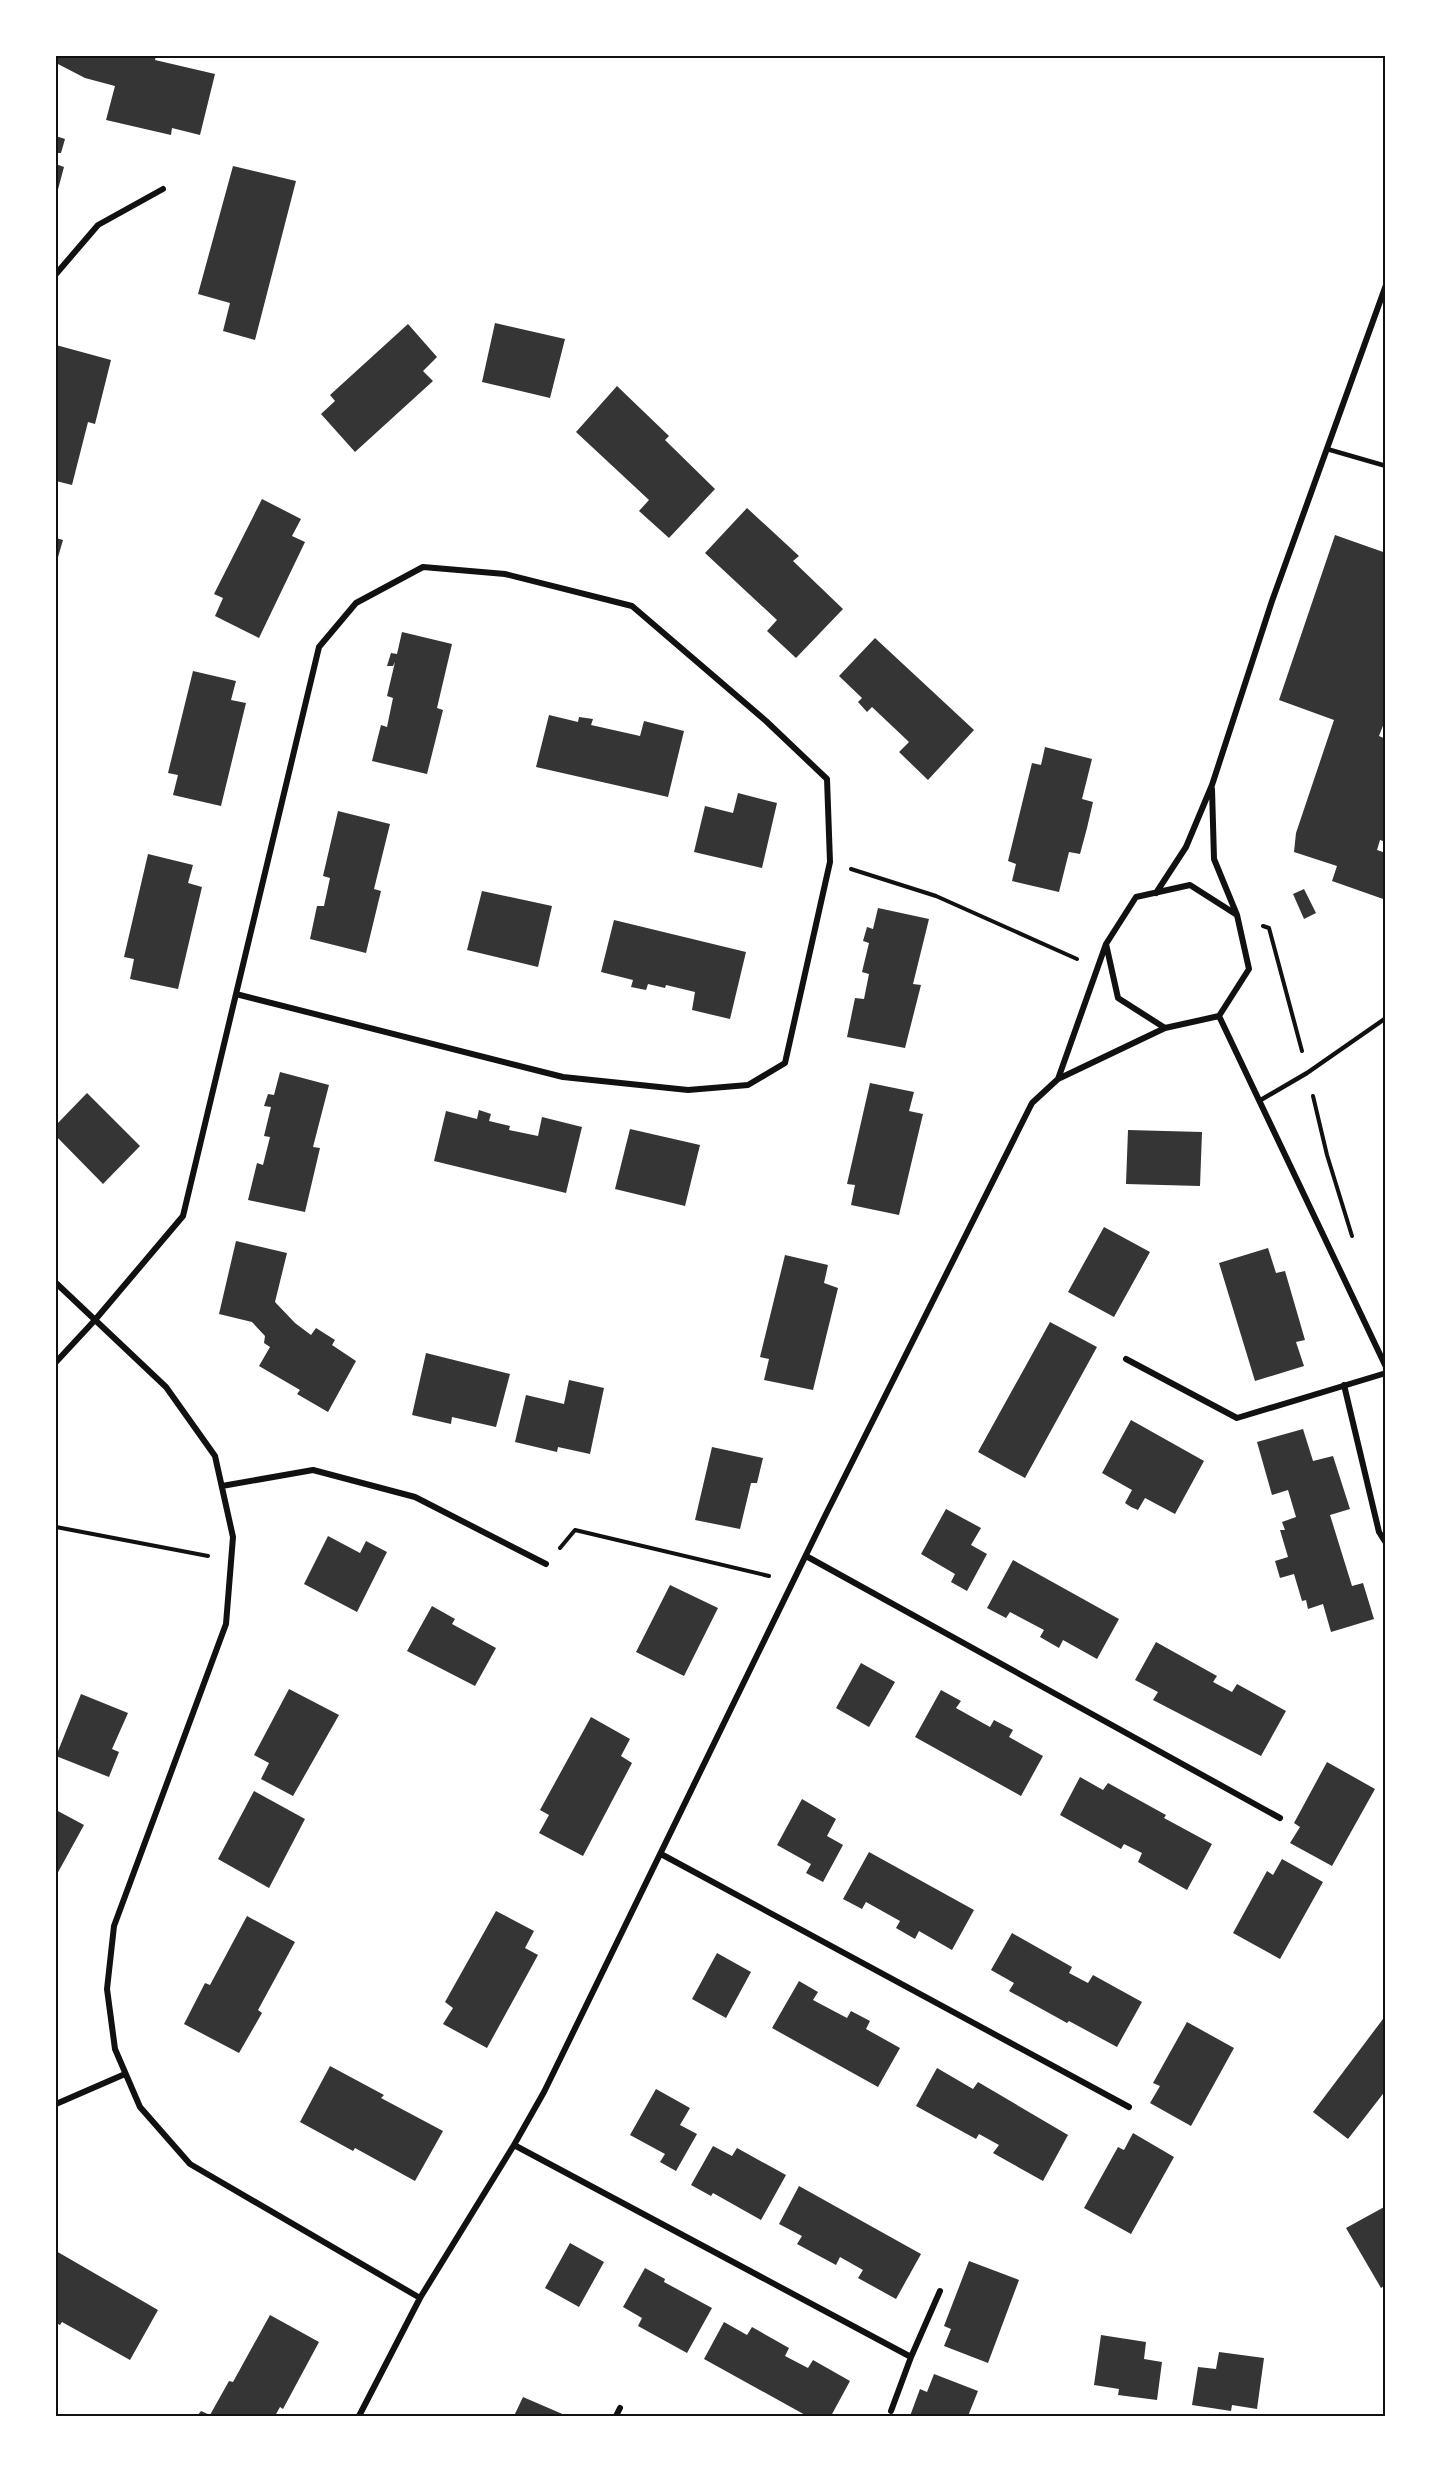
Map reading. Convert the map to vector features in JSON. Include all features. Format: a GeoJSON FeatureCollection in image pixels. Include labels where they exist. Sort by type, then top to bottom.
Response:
{"type":"FeatureCollection","features":[{"type":"Feature","properties":{"kind":"street"},"geometry":{"type":"LineString","coordinates":[[56,274],[98,225],[163,189]]}},
{"type":"Feature","properties":{"kind":"street"},"geometry":{"type":"LineString","coordinates":[[1155,893],[1186,847],[1212,785],[1272,601],[1386,285]]}},
{"type":"Feature","properties":{"kind":"street"},"geometry":{"type":"LineString","coordinates":[[56,1362],[183,1216],[236,994],[319,647],[356,603],[423,567],[505,574],[632,606],[766,721],[827,779],[830,862],[785,1063],[748,1085],[688,1090],[563,1077],[236,994]]}},
{"type":"Feature","properties":{"kind":"street"},"geometry":{"type":"LineString","coordinates":[[359,2416],[420,2298],[544,2092],[806,1556],[1032,1103],[1058,1079],[1165,1028],[1219,1016],[1249,969],[1237,915],[1214,859],[1212,785]]}},
{"type":"Feature","properties":{"kind":"street"},"geometry":{"type":"LineString","coordinates":[[1058,1079],[1106,944],[1136,897],[1190,885],[1237,915]]}},
{"type":"Feature","properties":{"kind":"street"},"geometry":{"type":"LineString","coordinates":[[1106,944],[1118,998],[1165,1028]]}},
{"type":"Feature","properties":{"kind":"street"},"geometry":{"type":"LineString","coordinates":[[1219,1016],[1386,1367]]}},
{"type":"Feature","properties":{"kind":"street"},"geometry":{"type":"LineString","coordinates":[[56,1283],[166,1387],[215,1456],[233,1537],[226,1624],[114,1926],[107,1989],[114,2049],[140,2107],[190,2164],[420,2298]]}},
{"type":"Feature","properties":{"kind":"street"},"geometry":{"type":"LineString","coordinates":[[1126,1359],[1238,1418],[1386,1373]]}},
{"type":"Feature","properties":{"kind":"street"},"geometry":{"type":"LineString","coordinates":[[1344,1385],[1379,1532],[1386,1543]]}},
{"type":"Feature","properties":{"kind":"street"},"geometry":{"type":"LineString","coordinates":[[222,1486],[313,1470],[415,1497],[546,1564]]}},
{"type":"Feature","properties":{"kind":"street"},"geometry":{"type":"LineString","coordinates":[[806,1556],[1280,1818]]}},
{"type":"Feature","properties":{"kind":"street"},"geometry":{"type":"LineString","coordinates":[[661,1854],[1129,2107]]}},
{"type":"Feature","properties":{"kind":"street"},"geometry":{"type":"LineString","coordinates":[[56,2104],[125,2074]]}},
{"type":"Feature","properties":{"kind":"street"},"geometry":{"type":"LineString","coordinates":[[514,2145],[911,2357]]}},
{"type":"Feature","properties":{"kind":"street"},"geometry":{"type":"LineString","coordinates":[[891,2411],[911,2357],[940,2291]]}},
{"type":"Feature","properties":{"kind":"street"},"geometry":{"type":"LineString","coordinates":[[616,2416],[620,2408]]}},
{"type":"Feature","properties":{"kind":"lane"},"geometry":{"type":"LineString","coordinates":[[1327,449],[1386,466]]}},
{"type":"Feature","properties":{"kind":"lane"},"geometry":{"type":"LineString","coordinates":[[1259,1101],[1307,1073],[1386,1018]]}},
{"type":"Feature","properties":{"kind":"path"},"geometry":{"type":"LineString","coordinates":[[830,862],[936,896],[1097,968]]}},
{"type":"Feature","properties":{"kind":"path"},"geometry":{"type":"LineString","coordinates":[[1237,915],[1269,928],[1327,1155],[1355,1244]]}},
{"type":"Feature","properties":{"kind":"path"},"geometry":{"type":"LineString","coordinates":[[56,1527],[231,1560]]}},
{"type":"Feature","properties":{"kind":"path"},"geometry":{"type":"LineString","coordinates":[[546,1564],[575,1530],[794,1582]]}},
{"type":"Feature","properties":{"kind":"building"},"geometry":{"type":"Polygon","coordinates":[[[56,56],[156,56],[155,60],[215,74],[200,135],[172,128],[171,135],[106,120],[115,86],[85,78],[56,63],[56,56]]]}},
{"type":"Feature","properties":{"kind":"building"},"geometry":{"type":"Polygon","coordinates":[[[56,136],[65,139],[61,153],[56,153],[56,136]]]}},
{"type":"Feature","properties":{"kind":"building"},"geometry":{"type":"Polygon","coordinates":[[[56,164],[64,167],[56,197],[56,164]]]}},
{"type":"Feature","properties":{"kind":"building"},"geometry":{"type":"Polygon","coordinates":[[[233,166],[296,181],[255,340],[223,331],[230,303],[198,294],[233,166]]]}},
{"type":"Feature","properties":{"kind":"building"},"geometry":{"type":"Polygon","coordinates":[[[495,323],[565,339],[550,398],[482,382],[495,323]]]}},
{"type":"Feature","properties":{"kind":"building"},"geometry":{"type":"Polygon","coordinates":[[[408,324],[437,357],[423,371],[433,381],[355,452],[321,414],[335,401],[330,395],[408,324]]]}},
{"type":"Feature","properties":{"kind":"building"},"geometry":{"type":"Polygon","coordinates":[[[56,345],[111,360],[95,424],[88,422],[72,485],[56,481],[56,345]]]}},
{"type":"Feature","properties":{"kind":"building"},"geometry":{"type":"Polygon","coordinates":[[[617,386],[669,436],[665,440],[715,489],[669,538],[639,511],[649,500],[576,432],[617,386]]]}},
{"type":"Feature","properties":{"kind":"building"},"geometry":{"type":"Polygon","coordinates":[[[262,499],[301,519],[292,536],[305,542],[259,638],[215,616],[223,598],[214,594],[262,499]]]}},
{"type":"Feature","properties":{"kind":"building"},"geometry":{"type":"Polygon","coordinates":[[[747,508],[799,556],[793,561],[843,609],[796,658],[767,631],[777,620],[705,553],[747,508]]]}},
{"type":"Feature","properties":{"kind":"building"},"geometry":{"type":"Polygon","coordinates":[[[1335,535],[1386,553],[1386,718],[1379,736],[1386,739],[1386,842],[1380,840],[1377,850],[1386,853],[1386,900],[1332,881],[1337,866],[1294,852],[1296,833],[1334,720],[1279,700],[1335,535]]]}},
{"type":"Feature","properties":{"kind":"building"},"geometry":{"type":"Polygon","coordinates":[[[56,538],[63,540],[56,564],[56,538]]]}},
{"type":"Feature","properties":{"kind":"building"},"geometry":{"type":"Polygon","coordinates":[[[402,632],[452,644],[437,708],[443,710],[427,774],[372,761],[381,725],[387,727],[393,698],[387,696],[395,662],[393,666],[387,666],[391,653],[397,654],[402,632]]]}},
{"type":"Feature","properties":{"kind":"building"},"geometry":{"type":"Polygon","coordinates":[[[875,638],[974,730],[928,780],[899,752],[909,742],[872,707],[867,712],[858,702],[862,698],[839,676],[875,638]]]}},
{"type":"Feature","properties":{"kind":"building"},"geometry":{"type":"Polygon","coordinates":[[[193,671],[236,681],[231,700],[246,703],[221,806],[173,795],[178,775],[168,773],[193,671]]]}},
{"type":"Feature","properties":{"kind":"building"},"geometry":{"type":"Polygon","coordinates":[[[549,715],[578,722],[579,717],[593,719],[591,725],[640,736],[644,721],[684,731],[668,797],[536,767],[549,715]]]}},
{"type":"Feature","properties":{"kind":"building"},"geometry":{"type":"Polygon","coordinates":[[[1045,747],[1092,759],[1082,799],[1093,802],[1087,828],[1080,854],[1069,852],[1059,892],[1012,881],[1016,864],[1008,861],[1032,763],[1041,765],[1045,747]]]}},
{"type":"Feature","properties":{"kind":"building"},"geometry":{"type":"Polygon","coordinates":[[[738,793],[777,803],[762,868],[694,852],[705,806],[733,813],[738,793]]]}},
{"type":"Feature","properties":{"kind":"building"},"geometry":{"type":"Polygon","coordinates":[[[338,811],[390,824],[374,889],[381,891],[366,953],[310,939],[317,906],[324,906],[330,878],[323,876],[338,811]]]}},
{"type":"Feature","properties":{"kind":"building"},"geometry":{"type":"Polygon","coordinates":[[[148,854],[193,865],[188,883],[202,887],[178,989],[130,979],[134,959],[124,957],[148,854]]]}},
{"type":"Feature","properties":{"kind":"building"},"geometry":{"type":"Polygon","coordinates":[[[1304,889],[1316,913],[1304,919],[1293,894],[1304,889]]]}},
{"type":"Feature","properties":{"kind":"building"},"geometry":{"type":"Polygon","coordinates":[[[482,891],[552,906],[538,967],[467,950],[482,891]]]}},
{"type":"Feature","properties":{"kind":"building"},"geometry":{"type":"Polygon","coordinates":[[[878,908],[929,919],[913,984],[921,985],[905,1048],[847,1037],[855,998],[864,999],[869,974],[862,972],[869,943],[863,941],[867,927],[873,929],[878,908]]]}},
{"type":"Feature","properties":{"kind":"building"},"geometry":{"type":"Polygon","coordinates":[[[614,920],[746,952],[730,1019],[692,1010],[695,992],[666,985],[665,988],[648,984],[646,990],[631,987],[633,980],[601,972],[614,920]]]}},
{"type":"Feature","properties":{"kind":"building"},"geometry":{"type":"Polygon","coordinates":[[[280,1072],[329,1085],[313,1147],[320,1148],[305,1212],[248,1200],[257,1163],[263,1165],[270,1137],[264,1136],[271,1107],[264,1106],[268,1094],[274,1095],[280,1072]]]}},
{"type":"Feature","properties":{"kind":"building"},"geometry":{"type":"Polygon","coordinates":[[[870,1083],[914,1092],[909,1111],[923,1114],[899,1215],[851,1205],[855,1185],[847,1184],[870,1083]]]}},
{"type":"Feature","properties":{"kind":"building"},"geometry":{"type":"Polygon","coordinates":[[[87,1093],[140,1146],[103,1184],[56,1136],[56,1125],[87,1093]]]}},
{"type":"Feature","properties":{"kind":"building"},"geometry":{"type":"Polygon","coordinates":[[[479,1110],[491,1114],[489,1121],[510,1126],[509,1130],[538,1136],[542,1117],[582,1127],[566,1193],[434,1161],[446,1111],[477,1119],[479,1110]]]}},
{"type":"Feature","properties":{"kind":"building"},"geometry":{"type":"Polygon","coordinates":[[[630,1129],[700,1145],[685,1206],[615,1189],[630,1129]]]}},
{"type":"Feature","properties":{"kind":"building"},"geometry":{"type":"Polygon","coordinates":[[[1128,1130],[1202,1132],[1200,1186],[1126,1184],[1128,1130]]]}},
{"type":"Feature","properties":{"kind":"building"},"geometry":{"type":"Polygon","coordinates":[[[1104,1227],[1150,1252],[1114,1317],[1068,1292],[1104,1227]]]}},
{"type":"Feature","properties":{"kind":"building"},"geometry":{"type":"Polygon","coordinates":[[[236,1241],[287,1253],[275,1302],[295,1323],[311,1335],[316,1328],[335,1340],[332,1345],[356,1361],[328,1412],[297,1394],[300,1390],[259,1366],[270,1347],[264,1343],[265,1336],[252,1322],[219,1314],[236,1241]]]}},
{"type":"Feature","properties":{"kind":"building"},"geometry":{"type":"Polygon","coordinates":[[[1268,1248],[1276,1273],[1285,1271],[1305,1340],[1296,1342],[1304,1366],[1255,1381],[1219,1263],[1268,1248]]]}},
{"type":"Feature","properties":{"kind":"building"},"geometry":{"type":"Polygon","coordinates":[[[785,1255],[828,1265],[824,1283],[838,1288],[813,1390],[764,1380],[769,1359],[760,1357],[785,1255]]]}},
{"type":"Feature","properties":{"kind":"building"},"geometry":{"type":"Polygon","coordinates":[[[1050,1322],[1097,1347],[1025,1478],[978,1452],[1050,1322]]]}},
{"type":"Feature","properties":{"kind":"building"},"geometry":{"type":"Polygon","coordinates":[[[426,1353],[510,1374],[496,1427],[452,1417],[451,1424],[412,1415],[426,1353]]]}},
{"type":"Feature","properties":{"kind":"building"},"geometry":{"type":"Polygon","coordinates":[[[569,1380],[604,1388],[590,1454],[558,1447],[557,1452],[515,1442],[526,1395],[564,1404],[569,1380]]]}},
{"type":"Feature","properties":{"kind":"building"},"geometry":{"type":"Polygon","coordinates":[[[1131,1420],[1204,1461],[1175,1514],[1145,1498],[1138,1510],[1131,1507],[1125,1503],[1132,1490],[1102,1473],[1131,1420]]]}},
{"type":"Feature","properties":{"kind":"building"},"geometry":{"type":"Polygon","coordinates":[[[1303,1429],[1313,1461],[1333,1456],[1350,1509],[1330,1515],[1352,1586],[1363,1583],[1374,1619],[1331,1632],[1323,1604],[1308,1609],[1306,1600],[1302,1601],[1294,1574],[1280,1578],[1275,1561],[1288,1557],[1280,1530],[1285,1530],[1282,1522],[1296,1517],[1288,1490],[1272,1495],[1257,1442],[1303,1429]]]}},
{"type":"Feature","properties":{"kind":"building"},"geometry":{"type":"Polygon","coordinates":[[[712,1447],[763,1458],[757,1483],[751,1483],[740,1529],[695,1520],[712,1447]]]}},
{"type":"Feature","properties":{"kind":"building"},"geometry":{"type":"Polygon","coordinates":[[[946,1509],[981,1528],[971,1545],[987,1554],[967,1591],[951,1582],[955,1574],[921,1554],[946,1509]]]}},
{"type":"Feature","properties":{"kind":"building"},"geometry":{"type":"Polygon","coordinates":[[[328,1536],[360,1553],[366,1541],[387,1552],[357,1612],[304,1584],[328,1536]]]}},
{"type":"Feature","properties":{"kind":"building"},"geometry":{"type":"Polygon","coordinates":[[[1013,1560],[1119,1619],[1097,1659],[1063,1640],[1059,1648],[1040,1637],[1044,1630],[1010,1612],[1006,1618],[987,1608],[1013,1560]]]}},
{"type":"Feature","properties":{"kind":"building"},"geometry":{"type":"Polygon","coordinates":[[[670,1585],[718,1608],[684,1676],[636,1652],[670,1585]]]}},
{"type":"Feature","properties":{"kind":"building"},"geometry":{"type":"Polygon","coordinates":[[[432,1606],[455,1619],[452,1624],[496,1648],[475,1686],[407,1651],[432,1606]]]}},
{"type":"Feature","properties":{"kind":"building"},"geometry":{"type":"Polygon","coordinates":[[[1156,1642],[1217,1676],[1213,1682],[1232,1692],[1237,1684],[1286,1711],[1261,1756],[1153,1700],[1158,1692],[1135,1680],[1156,1642]]]}},
{"type":"Feature","properties":{"kind":"building"},"geometry":{"type":"Polygon","coordinates":[[[861,1663],[895,1682],[869,1727],[836,1708],[861,1663]]]}},
{"type":"Feature","properties":{"kind":"building"},"geometry":{"type":"Polygon","coordinates":[[[289,1689],[339,1715],[293,1796],[261,1779],[269,1763],[254,1755],[289,1689]]]}},
{"type":"Feature","properties":{"kind":"building"},"geometry":{"type":"Polygon","coordinates":[[[941,1690],[961,1701],[956,1708],[990,1727],[994,1720],[1013,1730],[1009,1737],[1043,1756],[1021,1796],[915,1737],[941,1690]]]}},
{"type":"Feature","properties":{"kind":"building"},"geometry":{"type":"Polygon","coordinates":[[[81,1694],[128,1713],[112,1749],[119,1752],[109,1777],[56,1756],[81,1694]]]}},
{"type":"Feature","properties":{"kind":"building"},"geometry":{"type":"Polygon","coordinates":[[[591,1717],[630,1739],[621,1756],[632,1763],[583,1856],[539,1833],[549,1815],[540,1810],[591,1717]]]}},
{"type":"Feature","properties":{"kind":"building"},"geometry":{"type":"Polygon","coordinates":[[[1327,1762],[1375,1789],[1332,1866],[1290,1843],[1300,1827],[1294,1823],[1327,1762]]]}},
{"type":"Feature","properties":{"kind":"building"},"geometry":{"type":"Polygon","coordinates":[[[1080,1777],[1103,1790],[1108,1783],[1166,1815],[1164,1818],[1212,1844],[1187,1890],[1138,1862],[1142,1853],[1124,1844],[1121,1849],[1060,1815],[1080,1777]]]}},
{"type":"Feature","properties":{"kind":"building"},"geometry":{"type":"Polygon","coordinates":[[[254,1791],[305,1819],[269,1888],[218,1859],[254,1791]]]}},
{"type":"Feature","properties":{"kind":"building"},"geometry":{"type":"Polygon","coordinates":[[[802,1799],[836,1819],[827,1836],[843,1845],[823,1882],[806,1873],[811,1864],[777,1845],[802,1799]]]}},
{"type":"Feature","properties":{"kind":"building"},"geometry":{"type":"Polygon","coordinates":[[[56,1810],[84,1825],[56,1876],[56,1810]]]}},
{"type":"Feature","properties":{"kind":"building"},"geometry":{"type":"Polygon","coordinates":[[[869,1852],[974,1910],[952,1950],[919,1931],[915,1939],[896,1928],[900,1921],[866,1902],[862,1909],[843,1899],[869,1852]]]}},
{"type":"Feature","properties":{"kind":"building"},"geometry":{"type":"Polygon","coordinates":[[[1282,1859],[1323,1882],[1280,1959],[1233,1933],[1267,1871],[1273,1875],[1282,1859]]]}},
{"type":"Feature","properties":{"kind":"building"},"geometry":{"type":"Polygon","coordinates":[[[496,1911],[534,1931],[525,1948],[538,1955],[487,2048],[443,2024],[453,2008],[445,2002],[496,1911]]]}},
{"type":"Feature","properties":{"kind":"building"},"geometry":{"type":"Polygon","coordinates":[[[247,1916],[295,1942],[258,2010],[262,2013],[239,2053],[184,2024],[205,1983],[210,1985],[247,1916]]]}},
{"type":"Feature","properties":{"kind":"building"},"geometry":{"type":"Polygon","coordinates":[[[1012,1933],[1072,1967],[1069,1973],[1088,1983],[1093,1975],[1142,2002],[1117,2047],[1009,1991],[1014,1983],[991,1970],[1012,1933]]]}},
{"type":"Feature","properties":{"kind":"building"},"geometry":{"type":"Polygon","coordinates":[[[717,1953],[751,1972],[726,2018],[692,1999],[717,1953]]]}},
{"type":"Feature","properties":{"kind":"building"},"geometry":{"type":"Polygon","coordinates":[[[799,1981],[818,1992],[813,2000],[847,2018],[851,2011],[870,2021],[866,2029],[900,2048],[878,2087],[772,2028],[799,1981]]]}},
{"type":"Feature","properties":{"kind":"building"},"geometry":{"type":"Polygon","coordinates":[[[1383,2019],[1386,2021],[1386,2090],[1348,2139],[1313,2112],[1383,2019]]]}},
{"type":"Feature","properties":{"kind":"building"},"geometry":{"type":"Polygon","coordinates":[[[1187,2022],[1234,2048],[1191,2126],[1150,2103],[1160,2086],[1153,2083],[1187,2022]]]}},
{"type":"Feature","properties":{"kind":"building"},"geometry":{"type":"Polygon","coordinates":[[[330,2066],[384,2095],[381,2098],[443,2131],[415,2181],[355,2148],[353,2151],[300,2122],[330,2066]]]}},
{"type":"Feature","properties":{"kind":"building"},"geometry":{"type":"Polygon","coordinates":[[[937,2068],[973,2089],[978,2082],[1068,2135],[1043,2181],[993,2153],[999,2145],[979,2134],[976,2139],[916,2106],[937,2068]]]}},
{"type":"Feature","properties":{"kind":"building"},"geometry":{"type":"Polygon","coordinates":[[[656,2089],[690,2108],[680,2125],[697,2134],[676,2171],[660,2162],[665,2154],[630,2135],[656,2089]]]}},
{"type":"Feature","properties":{"kind":"building"},"geometry":{"type":"Polygon","coordinates":[[[1133,2133],[1174,2157],[1131,2234],[1084,2208],[1118,2147],[1124,2150],[1133,2133]]]}},
{"type":"Feature","properties":{"kind":"building"},"geometry":{"type":"Polygon","coordinates":[[[713,2146],[732,2156],[737,2148],[786,2175],[761,2220],[713,2193],[711,2196],[691,2185],[713,2146]]]}},
{"type":"Feature","properties":{"kind":"building"},"geometry":{"type":"Polygon","coordinates":[[[799,2186],[921,2254],[896,2299],[858,2278],[863,2270],[840,2257],[836,2265],[797,2244],[802,2236],[779,2224],[799,2186]]]}},
{"type":"Feature","properties":{"kind":"building"},"geometry":{"type":"Polygon","coordinates":[[[1386,2206],[1386,2285],[1381,2288],[1346,2228],[1386,2206]]]}},
{"type":"Feature","properties":{"kind":"building"},"geometry":{"type":"Polygon","coordinates":[[[570,2243],[604,2262],[579,2307],[545,2288],[570,2243]]]}},
{"type":"Feature","properties":{"kind":"building"},"geometry":{"type":"Polygon","coordinates":[[[56,2251],[158,2310],[130,2360],[62,2322],[60,2325],[56,2323],[56,2251]]]}},
{"type":"Feature","properties":{"kind":"building"},"geometry":{"type":"Polygon","coordinates":[[[969,2261],[1019,2280],[988,2363],[944,2346],[951,2329],[944,2326],[969,2261]]]}},
{"type":"Feature","properties":{"kind":"building"},"geometry":{"type":"Polygon","coordinates":[[[645,2268],[665,2279],[664,2282],[712,2308],[687,2353],[638,2326],[642,2318],[623,2307],[645,2268]]]}},
{"type":"Feature","properties":{"kind":"building"},"geometry":{"type":"Polygon","coordinates":[[[270,2315],[319,2342],[283,2409],[280,2407],[275,2416],[197,2416],[201,2411],[210,2415],[229,2381],[233,2382],[270,2315]]]}},
{"type":"Feature","properties":{"kind":"building"},"geometry":{"type":"Polygon","coordinates":[[[724,2322],[747,2335],[752,2327],[789,2348],[785,2356],[808,2368],[813,2360],[850,2381],[831,2416],[807,2416],[704,2359],[724,2322]]]}},
{"type":"Feature","properties":{"kind":"building"},"geometry":{"type":"Polygon","coordinates":[[[1101,2335],[1146,2342],[1144,2359],[1162,2362],[1157,2400],[1118,2395],[1119,2389],[1094,2385],[1101,2335]]]}},
{"type":"Feature","properties":{"kind":"building"},"geometry":{"type":"Polygon","coordinates":[[[1219,2352],[1264,2358],[1257,2409],[1232,2405],[1231,2411],[1192,2405],[1198,2367],[1216,2369],[1219,2352]]]}},
{"type":"Feature","properties":{"kind":"building"},"geometry":{"type":"Polygon","coordinates":[[[934,2374],[978,2391],[968,2416],[910,2416],[920,2389],[927,2392],[934,2374]]]}},
{"type":"Feature","properties":{"kind":"building"},"geometry":{"type":"Polygon","coordinates":[[[523,2397],[567,2416],[514,2416],[523,2397]]]}}]}
